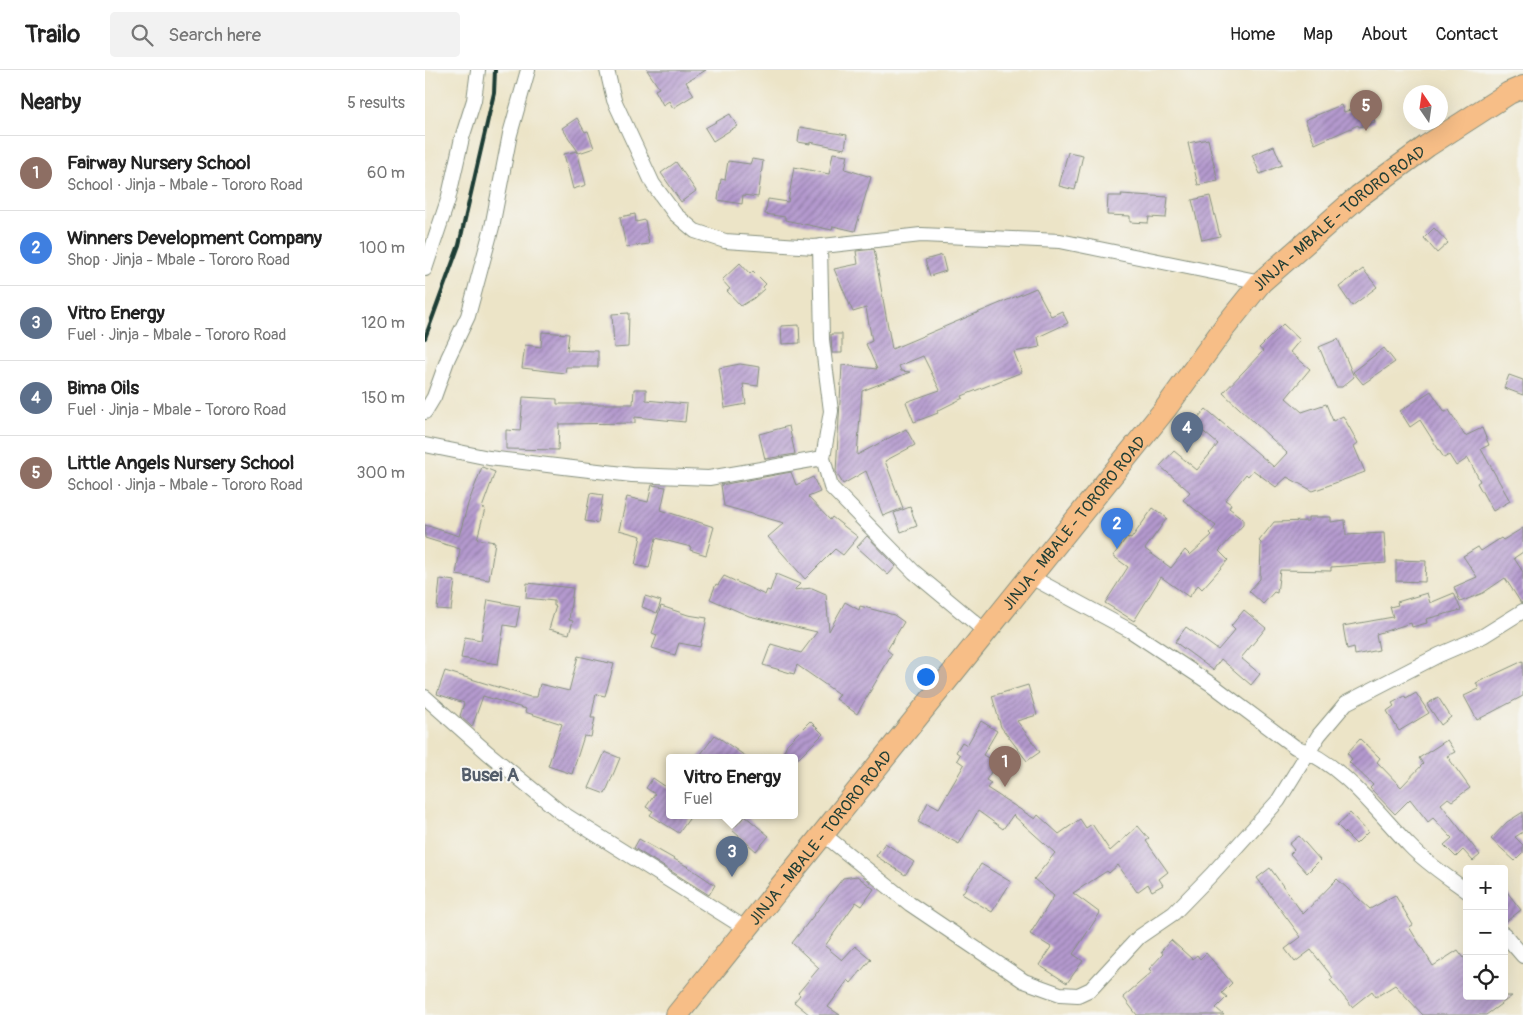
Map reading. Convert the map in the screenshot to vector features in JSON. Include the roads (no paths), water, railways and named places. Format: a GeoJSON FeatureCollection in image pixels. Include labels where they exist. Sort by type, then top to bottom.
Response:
{"type":"FeatureCollection","features":[{"type":"Feature","properties":{"kind":"main road","name":"JINJA - MBALE - TORORO ROAD"},"geometry":{"type":"LineString","coordinates":[[686,1012],[745,928],[1166,408],[1261,282],[1367,191],[1427,146],[1509,93],[1523,87]]}},
{"type":"Feature","properties":{"kind":"street"},"geometry":{"type":"LineString","coordinates":[[425,269],[449,200],[462,138],[474,100],[478,70]]}},
{"type":"Feature","properties":{"kind":"street"},"geometry":{"type":"LineString","coordinates":[[425,412],[434,397],[448,358],[468,316],[492,227],[510,134],[528,70]]}},
{"type":"Feature","properties":{"kind":"street"},"geometry":{"type":"LineString","coordinates":[[607,70],[613,100],[653,184],[675,214],[695,230],[725,241],[819,246],[921,235],[1060,241],[1261,282]]}},
{"type":"Feature","properties":{"kind":"street"},"geometry":{"type":"LineString","coordinates":[[819,246],[822,340],[831,411],[823,458],[831,487],[914,572],[985,631]]}},
{"type":"Feature","properties":{"kind":"street"},"geometry":{"type":"LineString","coordinates":[[425,445],[489,458],[574,469],[632,475],[709,478],[823,458]]}},
{"type":"Feature","properties":{"kind":"street"},"geometry":{"type":"LineString","coordinates":[[1029,576],[1131,632],[1211,684],[1295,747],[1309,752],[1351,783],[1411,848],[1463,888]]}},
{"type":"Feature","properties":{"kind":"street"},"geometry":{"type":"LineString","coordinates":[[823,834],[910,904],[1024,981],[1060,994],[1079,995],[1091,989],[1139,937],[1174,913],[1212,874],[1278,801],[1319,735],[1346,703],[1439,655],[1483,636],[1523,611]]}},
{"type":"Feature","properties":{"kind":"street"},"geometry":{"type":"LineString","coordinates":[[425,697],[488,753],[559,811],[745,928]]}},
{"type":"Feature","properties":{"kind":"street"},"geometry":{"type":"LineString","coordinates":[[1508,939],[1523,956]]}},
{"type":"Feature","properties":{"kind":"railway"},"geometry":{"type":"LineString","coordinates":[[425,338],[459,245],[494,93],[495,70]]}},
{"type":"Feature","properties":{"kind":"place","name":"Little Angels Nursery School"},"geometry":{"type":"Point","coordinates":[1366,131]}},
{"type":"Feature","properties":{"kind":"place","name":"Bima Oils"},"geometry":{"type":"Point","coordinates":[1187,453]}},
{"type":"Feature","properties":{"kind":"place","name":"Winners Development Company"},"geometry":{"type":"Point","coordinates":[1117,549]}},
{"type":"Feature","properties":{"kind":"place","name":"Fairway Nursery School"},"geometry":{"type":"Point","coordinates":[1005,787]}},
{"type":"Feature","properties":{"kind":"place","name":"Vitro Energy"},"geometry":{"type":"Point","coordinates":[732,877]}},
{"type":"Feature","properties":{"kind":"district","name":"Busei A"},"geometry":{"type":"Point","coordinates":[490,774]}}]}
